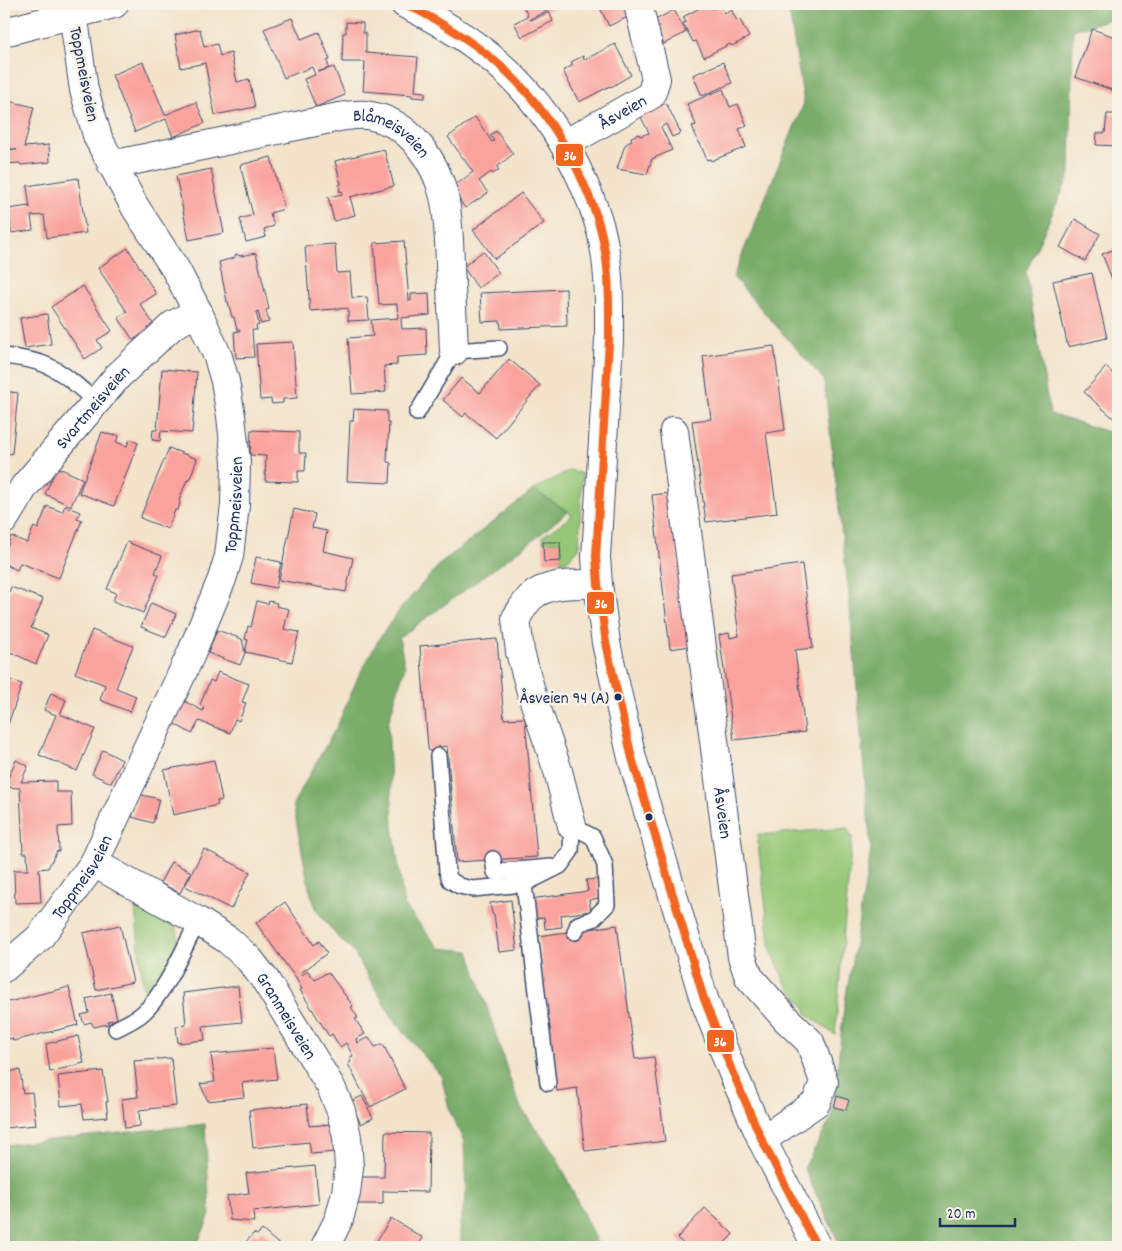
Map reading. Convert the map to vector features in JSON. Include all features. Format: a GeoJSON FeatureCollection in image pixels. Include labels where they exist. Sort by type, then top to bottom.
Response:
{"type":"FeatureCollection","features":[{"type":"Feature","properties":{"kind":"street"},"geometry":{"type":"LineString","coordinates":[[4,32],[114,4]]}},
{"type":"Feature","properties":{"kind":"street"},"geometry":{"type":"LineString","coordinates":[[405,4],[434,18],[468,40],[496,62],[526,91],[546,115],[565,144],[590,197],[598,220],[608,273],[609,341],[596,557],[606,643],[632,758],[704,999],[762,1140],[817,1247]]}},
{"type":"Feature","properties":{"kind":"street","name":"Åsveien"},"geometry":{"type":"LineString","coordinates":[[565,144],[651,95],[656,79],[638,4]]}},
{"type":"Feature","properties":{"kind":"street","name":"Toppmeisveien"},"geometry":{"type":"LineString","coordinates":[[4,968],[40,937],[94,863],[191,654],[222,579],[229,556],[235,504],[236,462],[231,416],[225,381],[218,357],[198,312],[176,270],[136,207],[98,138],[84,90],[73,13]]}},
{"type":"Feature","properties":{"kind":"street","name":"Blåmeisveien"},"geometry":{"type":"LineString","coordinates":[[112,165],[339,116],[364,115],[384,119],[397,126],[414,139],[430,159],[439,178],[445,201],[449,235],[454,351]]}},
{"type":"Feature","properties":{"kind":"street","name":"Svartmeisveien"},"geometry":{"type":"LineString","coordinates":[[4,520],[24,487],[118,376],[173,325],[198,312]]}},
{"type":"Feature","properties":{"kind":"street","name":"Åsveien"},"geometry":{"type":"LineString","coordinates":[[674,431],[742,957],[749,977],[787,1020],[810,1042],[824,1082],[816,1103],[762,1140]]}},
{"type":"Feature","properties":{"kind":"street"},"geometry":{"type":"LineString","coordinates":[[572,826],[558,771],[520,652],[516,618],[530,598],[546,588],[598,584]]}},
{"type":"Feature","properties":{"kind":"street","name":"Granmeisveien"},"geometry":{"type":"LineString","coordinates":[[94,863],[198,920],[228,940],[249,960],[266,981],[331,1087],[347,1137],[349,1168],[346,1193],[339,1219],[325,1247]]}},
{"type":"Feature","properties":{"kind":"lane"},"geometry":{"type":"LineString","coordinates":[[418,413],[454,351],[499,348]]}},
{"type":"Feature","properties":{"kind":"lane"},"geometry":{"type":"LineString","coordinates":[[4,356],[29,359],[47,365],[67,377],[96,402]]}},
{"type":"Feature","properties":{"kind":"lane"},"geometry":{"type":"LineString","coordinates":[[438,756],[447,871],[450,880],[460,886],[472,889],[524,884],[560,866],[571,851],[572,826],[593,837],[604,865],[607,904],[593,920],[578,924],[575,932]]}},
{"type":"Feature","properties":{"kind":"lane"},"geometry":{"type":"LineString","coordinates":[[493,860],[495,872],[560,866]]}},
{"type":"Feature","properties":{"kind":"lane"},"geometry":{"type":"LineString","coordinates":[[524,884],[548,1083]]}},
{"type":"Feature","properties":{"kind":"lane"},"geometry":{"type":"LineString","coordinates":[[116,1029],[139,1016],[150,1005],[176,964],[198,920]]}},
{"type":"Feature","properties":{"kind":"green space"},"geometry":{"type":"Polygon","coordinates":[[[788,4],[1118,4],[1118,17],[1073,30],[1070,174],[1026,272],[1050,414],[1118,435],[1118,1247],[841,1247],[804,1168],[832,1117],[844,1008],[871,850],[849,595],[824,380],[733,277],[804,103],[788,4]]]}},
{"type":"Feature","properties":{"kind":"green space"},"geometry":{"type":"Polygon","coordinates":[[[570,470],[582,474],[579,549],[566,561],[561,561],[560,542],[543,542],[543,536],[572,516],[568,511],[533,490],[570,470]]]}},
{"type":"Feature","properties":{"kind":"green space"},"geometry":{"type":"Polygon","coordinates":[[[533,490],[568,511],[536,538],[399,638],[405,667],[388,723],[393,826],[404,905],[439,948],[469,951],[521,1108],[556,1156],[599,1247],[462,1247],[459,1229],[466,1196],[464,1142],[450,1112],[441,1076],[394,1020],[351,948],[340,940],[317,911],[309,888],[293,804],[338,724],[358,677],[379,639],[401,608],[440,564],[533,490]]]}},
{"type":"Feature","properties":{"kind":"green space"},"geometry":{"type":"Polygon","coordinates":[[[847,828],[852,837],[835,1035],[807,1014],[806,1009],[786,984],[771,950],[757,835],[847,828]]]}},
{"type":"Feature","properties":{"kind":"green space"},"geometry":{"type":"Polygon","coordinates":[[[134,898],[166,915],[174,924],[178,934],[174,955],[149,994],[143,987],[134,898]]]}},
{"type":"Feature","properties":{"kind":"green space"},"geometry":{"type":"Polygon","coordinates":[[[205,1124],[210,1215],[196,1247],[4,1247],[4,1145],[205,1124]]]}},
{"type":"Feature","properties":{"kind":"building"},"geometry":{"type":"Polygon","coordinates":[[[522,4],[561,4],[530,19],[549,12],[553,21],[522,37],[514,23],[528,16],[522,4]]]}},
{"type":"Feature","properties":{"kind":"building"},"geometry":{"type":"Polygon","coordinates":[[[598,4],[627,4],[632,15],[609,26],[598,4]]]}},
{"type":"Feature","properties":{"kind":"building"},"geometry":{"type":"Polygon","coordinates":[[[707,4],[711,4],[713,9],[720,5],[725,13],[731,9],[737,21],[740,20],[749,37],[704,57],[696,41],[693,42],[683,23],[686,22],[683,17],[707,4]]]}},
{"type":"Feature","properties":{"kind":"building"},"geometry":{"type":"Polygon","coordinates":[[[674,10],[686,32],[664,44],[651,22],[674,10]]]}},
{"type":"Feature","properties":{"kind":"building"},"geometry":{"type":"Polygon","coordinates":[[[292,18],[301,39],[319,32],[330,60],[327,61],[329,68],[318,72],[334,67],[345,95],[316,107],[304,79],[315,75],[312,67],[284,78],[264,29],[292,18]]]}},
{"type":"Feature","properties":{"kind":"building"},"geometry":{"type":"Polygon","coordinates":[[[346,22],[363,23],[363,33],[366,33],[366,53],[418,57],[415,91],[425,92],[425,98],[412,97],[412,95],[363,91],[365,62],[342,62],[343,33],[346,33],[346,22]]]}},
{"type":"Feature","properties":{"kind":"building"},"geometry":{"type":"Polygon","coordinates":[[[200,29],[204,47],[217,44],[220,56],[231,53],[237,82],[249,79],[255,107],[215,115],[205,63],[181,68],[175,35],[200,29]]]}},
{"type":"Feature","properties":{"kind":"building"},"geometry":{"type":"Polygon","coordinates":[[[1092,29],[1118,38],[1118,92],[1075,77],[1092,29]]]}},
{"type":"Feature","properties":{"kind":"building"},"geometry":{"type":"Polygon","coordinates":[[[615,44],[631,75],[579,102],[563,71],[573,65],[571,62],[583,56],[584,60],[615,44]]]}},
{"type":"Feature","properties":{"kind":"building"},"geometry":{"type":"Polygon","coordinates":[[[143,62],[165,115],[196,102],[205,123],[173,137],[166,119],[135,132],[112,75],[143,62]]]}},
{"type":"Feature","properties":{"kind":"building"},"geometry":{"type":"Polygon","coordinates":[[[723,62],[732,83],[702,96],[693,75],[723,62]]]}},
{"type":"Feature","properties":{"kind":"building"},"geometry":{"type":"Polygon","coordinates":[[[723,89],[730,107],[738,104],[747,126],[739,129],[746,147],[711,161],[710,159],[707,160],[699,143],[692,126],[696,125],[687,104],[723,89]]]}},
{"type":"Feature","properties":{"kind":"building"},"geometry":{"type":"Polygon","coordinates":[[[4,100],[34,107],[24,147],[49,145],[50,162],[21,165],[20,163],[4,164],[6,149],[17,150],[4,147],[4,100]]]}},
{"type":"Feature","properties":{"kind":"building"},"geometry":{"type":"Polygon","coordinates":[[[666,103],[681,133],[672,137],[666,124],[661,127],[672,150],[652,159],[647,174],[617,169],[625,145],[632,140],[631,137],[649,133],[640,115],[666,103]]]}},
{"type":"Feature","properties":{"kind":"building"},"geometry":{"type":"Polygon","coordinates":[[[1107,114],[1118,114],[1118,146],[1096,145],[1097,133],[1105,133],[1107,114]]]}},
{"type":"Feature","properties":{"kind":"building"},"geometry":{"type":"Polygon","coordinates":[[[475,117],[492,142],[494,141],[490,135],[496,131],[513,154],[497,167],[499,170],[493,174],[491,172],[479,181],[488,193],[465,208],[455,194],[453,187],[473,172],[448,137],[475,117]]]}},
{"type":"Feature","properties":{"kind":"building"},"geometry":{"type":"Polygon","coordinates":[[[384,149],[394,186],[350,197],[355,215],[334,221],[328,197],[343,194],[342,191],[340,192],[339,185],[341,184],[335,161],[384,149]]]}},
{"type":"Feature","properties":{"kind":"building"},"geometry":{"type":"Polygon","coordinates":[[[271,157],[284,209],[270,213],[274,226],[264,229],[266,237],[246,242],[240,219],[253,215],[240,165],[271,157]]]}},
{"type":"Feature","properties":{"kind":"building"},"geometry":{"type":"Polygon","coordinates":[[[211,169],[224,233],[189,240],[176,176],[211,169]]]}},
{"type":"Feature","properties":{"kind":"building"},"geometry":{"type":"Polygon","coordinates":[[[78,178],[86,233],[47,238],[44,215],[31,216],[33,230],[11,233],[8,209],[29,206],[30,208],[27,186],[78,178]]]}},
{"type":"Feature","properties":{"kind":"building"},"geometry":{"type":"Polygon","coordinates":[[[521,193],[544,223],[495,259],[473,230],[521,193]]]}},
{"type":"Feature","properties":{"kind":"building"},"geometry":{"type":"Polygon","coordinates":[[[1075,219],[1100,234],[1085,261],[1060,247],[1075,219]]]}},
{"type":"Feature","properties":{"kind":"building"},"geometry":{"type":"Polygon","coordinates":[[[404,241],[409,301],[411,301],[411,294],[429,293],[430,315],[401,318],[402,329],[426,328],[427,355],[397,357],[397,365],[384,366],[386,392],[352,394],[348,338],[373,336],[371,320],[398,318],[397,304],[379,305],[374,243],[404,241]]]}},
{"type":"Feature","properties":{"kind":"building"},"geometry":{"type":"Polygon","coordinates":[[[335,244],[337,273],[350,272],[352,298],[367,297],[369,320],[348,321],[348,308],[310,311],[305,246],[335,244]]]}},
{"type":"Feature","properties":{"kind":"building"},"geometry":{"type":"Polygon","coordinates":[[[128,248],[156,294],[140,304],[155,326],[133,340],[118,317],[127,312],[98,268],[128,248]]]}},
{"type":"Feature","properties":{"kind":"building"},"geometry":{"type":"Polygon","coordinates":[[[1118,248],[1118,294],[1102,254],[1118,248]]]}},
{"type":"Feature","properties":{"kind":"building"},"geometry":{"type":"Polygon","coordinates":[[[483,251],[499,273],[478,288],[463,267],[483,251]]]}},
{"type":"Feature","properties":{"kind":"building"},"geometry":{"type":"Polygon","coordinates":[[[256,253],[269,309],[266,310],[269,322],[261,324],[258,311],[256,312],[259,325],[256,326],[257,330],[252,330],[254,357],[236,358],[234,332],[240,330],[237,330],[234,317],[232,317],[227,302],[219,262],[234,258],[236,254],[240,256],[256,253]]]}},
{"type":"Feature","properties":{"kind":"building"},"geometry":{"type":"Polygon","coordinates":[[[1092,273],[1107,338],[1068,347],[1053,281],[1092,273]]]}},
{"type":"Feature","properties":{"kind":"building"},"geometry":{"type":"Polygon","coordinates":[[[83,286],[112,331],[97,340],[102,348],[85,359],[51,307],[83,286]]]}},
{"type":"Feature","properties":{"kind":"building"},"geometry":{"type":"Polygon","coordinates":[[[566,289],[567,326],[501,329],[500,321],[482,322],[480,293],[566,289]]]}},
{"type":"Feature","properties":{"kind":"building"},"geometry":{"type":"Polygon","coordinates":[[[47,314],[51,344],[25,348],[20,318],[47,314]]]}},
{"type":"Feature","properties":{"kind":"building"},"geometry":{"type":"Polygon","coordinates":[[[293,342],[297,398],[283,399],[283,403],[272,404],[271,399],[260,400],[256,344],[293,342]]]}},
{"type":"Feature","properties":{"kind":"building"},"geometry":{"type":"Polygon","coordinates":[[[774,346],[785,430],[766,433],[777,513],[706,522],[692,421],[711,419],[703,356],[774,346]]]}},
{"type":"Feature","properties":{"kind":"building"},"geometry":{"type":"Polygon","coordinates":[[[509,359],[540,385],[496,438],[466,413],[463,417],[443,400],[461,378],[480,393],[509,359]]]}},
{"type":"Feature","properties":{"kind":"building"},"geometry":{"type":"Polygon","coordinates":[[[1106,367],[1117,377],[1118,375],[1118,422],[1084,392],[1106,367]]]}},
{"type":"Feature","properties":{"kind":"building"},"geometry":{"type":"Polygon","coordinates":[[[162,369],[197,372],[192,433],[161,431],[160,441],[152,440],[153,430],[157,430],[162,369]]]}},
{"type":"Feature","properties":{"kind":"building"},"geometry":{"type":"Polygon","coordinates":[[[4,391],[18,393],[12,454],[4,453],[4,391]]]}},
{"type":"Feature","properties":{"kind":"building"},"geometry":{"type":"Polygon","coordinates":[[[354,409],[387,411],[387,423],[389,423],[387,462],[391,463],[390,483],[347,481],[350,421],[353,421],[354,409]]]}},
{"type":"Feature","properties":{"kind":"building"},"geometry":{"type":"Polygon","coordinates":[[[251,430],[299,432],[299,453],[306,453],[305,471],[298,471],[298,482],[265,481],[266,456],[250,455],[251,430]]]}},
{"type":"Feature","properties":{"kind":"building"},"geometry":{"type":"Polygon","coordinates":[[[102,432],[119,436],[116,442],[127,446],[130,439],[138,443],[114,506],[79,493],[102,432]]]}},
{"type":"Feature","properties":{"kind":"building"},"geometry":{"type":"Polygon","coordinates":[[[169,448],[197,459],[189,481],[187,480],[179,500],[178,510],[175,510],[168,529],[140,518],[169,448]]]}},
{"type":"Feature","properties":{"kind":"building"},"geometry":{"type":"Polygon","coordinates":[[[4,456],[7,457],[4,477],[4,456]]]}},
{"type":"Feature","properties":{"kind":"building"},"geometry":{"type":"Polygon","coordinates":[[[57,467],[83,479],[71,506],[45,494],[57,467]]]}},
{"type":"Feature","properties":{"kind":"building"},"geometry":{"type":"Polygon","coordinates":[[[670,493],[690,646],[670,649],[652,495],[670,493]]]}},
{"type":"Feature","properties":{"kind":"building"},"geometry":{"type":"Polygon","coordinates":[[[47,506],[62,512],[65,506],[80,512],[77,518],[82,520],[59,578],[20,563],[17,570],[4,564],[4,556],[11,536],[27,543],[34,527],[38,529],[47,506]]]}},
{"type":"Feature","properties":{"kind":"building"},"geometry":{"type":"Polygon","coordinates":[[[294,509],[315,514],[312,528],[327,531],[323,551],[353,558],[346,592],[279,580],[294,509]]]}},
{"type":"Feature","properties":{"kind":"building"},"geometry":{"type":"Polygon","coordinates":[[[127,542],[162,556],[155,573],[159,575],[143,613],[113,601],[116,593],[107,589],[127,542]]]}},
{"type":"Feature","properties":{"kind":"building"},"geometry":{"type":"Polygon","coordinates":[[[543,542],[560,542],[561,561],[544,562],[543,542]]]}},
{"type":"Feature","properties":{"kind":"building"},"geometry":{"type":"Polygon","coordinates":[[[256,557],[281,562],[276,588],[251,583],[256,557]]]}},
{"type":"Feature","properties":{"kind":"building"},"geometry":{"type":"Polygon","coordinates":[[[802,564],[813,648],[795,650],[805,732],[734,740],[719,635],[729,633],[730,638],[739,636],[731,574],[802,564]]]}},
{"type":"Feature","properties":{"kind":"building"},"geometry":{"type":"Polygon","coordinates":[[[11,587],[43,599],[31,628],[48,635],[36,664],[4,649],[4,605],[11,587]]]}},
{"type":"Feature","properties":{"kind":"building"},"geometry":{"type":"Polygon","coordinates":[[[257,601],[268,604],[269,601],[277,603],[276,606],[289,609],[284,629],[299,632],[292,662],[245,652],[248,640],[245,639],[248,626],[251,627],[257,601]]]}},
{"type":"Feature","properties":{"kind":"building"},"geometry":{"type":"Polygon","coordinates":[[[151,603],[176,614],[166,637],[141,627],[151,603]]]}},
{"type":"Feature","properties":{"kind":"building"},"geometry":{"type":"Polygon","coordinates":[[[92,630],[133,646],[116,688],[136,696],[130,712],[100,700],[105,685],[75,673],[92,630]]]}},
{"type":"Feature","properties":{"kind":"building"},"geometry":{"type":"Polygon","coordinates":[[[217,630],[242,639],[245,653],[240,665],[208,653],[217,630]]]}},
{"type":"Feature","properties":{"kind":"building"},"geometry":{"type":"Polygon","coordinates":[[[497,639],[504,719],[525,718],[537,857],[457,862],[447,746],[438,747],[439,751],[429,751],[428,748],[420,646],[497,639]]]}},
{"type":"Feature","properties":{"kind":"building"},"geometry":{"type":"Polygon","coordinates":[[[218,672],[249,684],[242,702],[246,703],[239,721],[235,719],[230,733],[199,721],[192,734],[173,723],[184,701],[203,711],[204,707],[200,705],[210,680],[214,682],[218,672]]]}},
{"type":"Feature","properties":{"kind":"building"},"geometry":{"type":"Polygon","coordinates":[[[4,678],[22,684],[4,736],[4,678]]]}},
{"type":"Feature","properties":{"kind":"building"},"geometry":{"type":"Polygon","coordinates":[[[51,693],[66,700],[60,714],[95,729],[77,771],[39,755],[56,715],[44,710],[51,693]]]}},
{"type":"Feature","properties":{"kind":"building"},"geometry":{"type":"Polygon","coordinates":[[[103,750],[122,760],[111,783],[92,774],[103,750]]]}},
{"type":"Feature","properties":{"kind":"building"},"geometry":{"type":"Polygon","coordinates":[[[16,760],[28,766],[21,782],[56,781],[56,792],[71,792],[72,826],[58,827],[59,852],[57,851],[48,868],[39,869],[41,902],[15,903],[14,870],[28,870],[27,853],[23,853],[20,788],[4,787],[16,760]]]}},
{"type":"Feature","properties":{"kind":"building"},"geometry":{"type":"Polygon","coordinates":[[[214,760],[222,800],[217,801],[218,805],[173,815],[164,770],[214,760]]]}},
{"type":"Feature","properties":{"kind":"building"},"geometry":{"type":"Polygon","coordinates":[[[138,794],[159,799],[153,823],[132,817],[138,794]]]}},
{"type":"Feature","properties":{"kind":"building"},"geometry":{"type":"Polygon","coordinates":[[[204,849],[250,872],[231,909],[185,886],[204,849]]]}},
{"type":"Feature","properties":{"kind":"building"},"geometry":{"type":"Polygon","coordinates":[[[171,862],[191,872],[180,893],[160,883],[171,862]]]}},
{"type":"Feature","properties":{"kind":"building"},"geometry":{"type":"Polygon","coordinates":[[[597,879],[599,898],[589,900],[591,911],[561,915],[562,927],[545,929],[544,917],[534,919],[531,899],[588,891],[586,880],[597,879]]]}},
{"type":"Feature","properties":{"kind":"building"},"geometry":{"type":"Polygon","coordinates":[[[511,900],[517,950],[499,952],[494,914],[492,914],[490,903],[511,900]]]}},
{"type":"Feature","properties":{"kind":"building"},"geometry":{"type":"Polygon","coordinates":[[[285,902],[314,945],[319,941],[327,953],[301,973],[302,975],[308,971],[315,980],[328,972],[353,1006],[351,1007],[358,1018],[355,1019],[365,1034],[356,1039],[357,1043],[369,1037],[375,1047],[381,1044],[384,1046],[405,1089],[370,1107],[348,1064],[351,1062],[349,1058],[353,1056],[346,1043],[340,1047],[332,1034],[329,1036],[300,990],[302,989],[295,977],[256,923],[285,902]]]}},
{"type":"Feature","properties":{"kind":"building"},"geometry":{"type":"Polygon","coordinates":[[[120,925],[133,982],[96,990],[83,933],[120,925]]]}},
{"type":"Feature","properties":{"kind":"building"},"geometry":{"type":"Polygon","coordinates":[[[617,925],[635,1059],[654,1057],[665,1141],[585,1151],[577,1088],[557,1091],[538,936],[617,925]]]}},
{"type":"Feature","properties":{"kind":"building"},"geometry":{"type":"Polygon","coordinates":[[[238,986],[242,1022],[203,1026],[205,1040],[178,1043],[176,1026],[186,1025],[183,993],[238,986]]]}},
{"type":"Feature","properties":{"kind":"building"},"geometry":{"type":"Polygon","coordinates":[[[69,987],[78,1025],[13,1041],[12,1038],[4,1041],[4,1003],[69,987]]]}},
{"type":"Feature","properties":{"kind":"building"},"geometry":{"type":"Polygon","coordinates":[[[111,993],[117,1019],[108,1021],[108,1024],[94,1027],[91,1022],[84,1024],[81,1015],[89,1013],[86,999],[111,993]]]}},
{"type":"Feature","properties":{"kind":"building"},"geometry":{"type":"Polygon","coordinates":[[[78,1036],[84,1063],[50,1072],[46,1044],[78,1036]]]}},
{"type":"Feature","properties":{"kind":"building"},"geometry":{"type":"Polygon","coordinates":[[[273,1048],[277,1079],[242,1083],[244,1097],[208,1101],[200,1084],[215,1082],[211,1054],[273,1048]]]}},
{"type":"Feature","properties":{"kind":"building"},"geometry":{"type":"Polygon","coordinates":[[[171,1058],[176,1106],[139,1110],[140,1126],[125,1128],[122,1099],[138,1097],[134,1061],[171,1058]]]}},
{"type":"Feature","properties":{"kind":"building"},"geometry":{"type":"Polygon","coordinates":[[[20,1070],[23,1093],[32,1092],[36,1125],[4,1128],[4,1072],[20,1070]]]}},
{"type":"Feature","properties":{"kind":"building"},"geometry":{"type":"Polygon","coordinates":[[[103,1071],[108,1102],[106,1102],[108,1117],[84,1119],[82,1104],[61,1106],[58,1076],[103,1071]]]}},
{"type":"Feature","properties":{"kind":"building"},"geometry":{"type":"Polygon","coordinates":[[[362,1096],[373,1118],[361,1124],[350,1102],[362,1096]]]}},
{"type":"Feature","properties":{"kind":"building"},"geometry":{"type":"Polygon","coordinates":[[[837,1096],[849,1100],[846,1110],[834,1107],[837,1096]]]}},
{"type":"Feature","properties":{"kind":"building"},"geometry":{"type":"Polygon","coordinates":[[[307,1104],[309,1126],[332,1124],[335,1152],[311,1154],[309,1142],[253,1148],[249,1110],[307,1104]]]}},
{"type":"Feature","properties":{"kind":"building"},"geometry":{"type":"Polygon","coordinates":[[[385,1132],[429,1133],[428,1192],[383,1191],[383,1204],[357,1204],[358,1177],[384,1177],[385,1132]]]}},
{"type":"Feature","properties":{"kind":"building"},"geometry":{"type":"Polygon","coordinates":[[[315,1166],[319,1204],[253,1211],[254,1222],[230,1220],[227,1196],[249,1193],[246,1173],[315,1166]]]}},
{"type":"Feature","properties":{"kind":"building"},"geometry":{"type":"Polygon","coordinates":[[[705,1208],[733,1234],[721,1247],[687,1247],[677,1238],[705,1208]]]}},
{"type":"Feature","properties":{"kind":"building"},"geometry":{"type":"Polygon","coordinates":[[[391,1218],[423,1238],[417,1247],[373,1247],[391,1218]]]}},
{"type":"Feature","properties":{"kind":"building"},"geometry":{"type":"Polygon","coordinates":[[[262,1230],[282,1247],[236,1247],[241,1242],[243,1245],[254,1233],[257,1235],[262,1230]]]}},
{"type":"Feature","properties":{"kind":"transit line","name":"36"},"geometry":{"type":"LineString","coordinates":[[405,4],[434,19],[485,53],[527,93],[546,116],[563,142],[578,171],[597,217],[606,258],[609,293],[609,341],[596,557],[606,643],[632,758],[704,999],[762,1140],[817,1247]]}},
{"type":"Feature","properties":{"kind":"place","name":"Åsveien 94 (A)"},"geometry":{"type":"Point","coordinates":[618,697]}}]}
